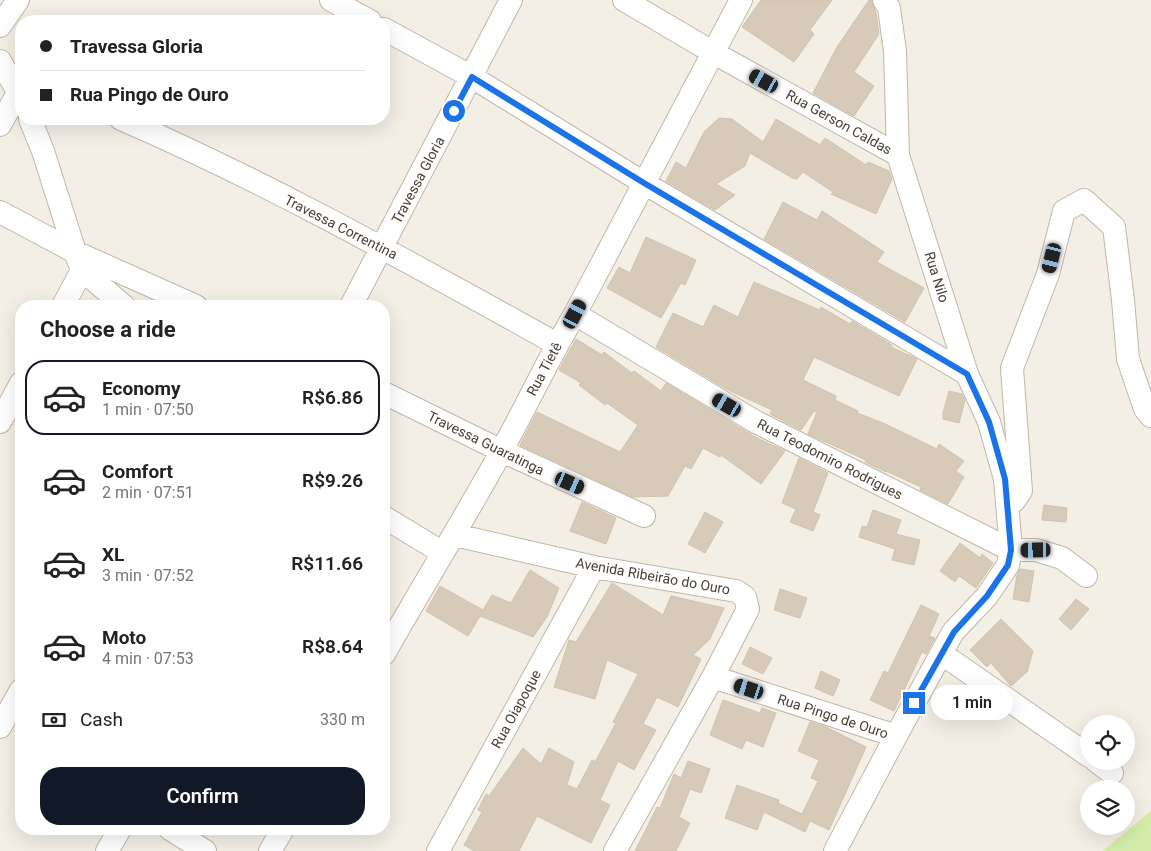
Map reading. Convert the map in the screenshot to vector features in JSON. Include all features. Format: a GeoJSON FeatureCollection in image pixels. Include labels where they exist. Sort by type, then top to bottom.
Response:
{"type":"FeatureCollection","features":[{"type":"Feature","properties":{"kind":"street"},"geometry":{"type":"LineString","coordinates":[[0,26],[18,0]]}},
{"type":"Feature","properties":{"kind":"street"},"geometry":{"type":"LineString","coordinates":[[331,0],[359,15]]}},
{"type":"Feature","properties":{"kind":"street","name":"Travessa Gloria"},"geometry":{"type":"LineString","coordinates":[[354,300],[511,0]]}},
{"type":"Feature","properties":{"kind":"street","name":"Rua Gerson Caldas"},"geometry":{"type":"LineString","coordinates":[[624,0],[714,53],[898,156]]}},
{"type":"Feature","properties":{"kind":"street","name":"Rua Tietê"},"geometry":{"type":"LineString","coordinates":[[390,630],[443,553],[502,451],[557,344],[575,314],[741,0]]}},
{"type":"Feature","properties":{"kind":"street","name":"Rua Nilo"},"geometry":{"type":"LineString","coordinates":[[884,0],[889,8],[895,51],[898,156],[967,374],[989,422],[1005,479],[1011,550]]}},
{"type":"Feature","properties":{"kind":"street"},"geometry":{"type":"LineString","coordinates":[[390,32],[472,77],[644,183],[967,374]]}},
{"type":"Feature","properties":{"kind":"street"},"geometry":{"type":"LineString","coordinates":[[0,125],[14,78]]}},
{"type":"Feature","properties":{"kind":"street"},"geometry":{"type":"LineString","coordinates":[[32,125],[43,151],[78,261],[118,300]]}},
{"type":"Feature","properties":{"kind":"street","name":"Travessa Correntina"},"geometry":{"type":"LineString","coordinates":[[135,125],[186,147],[382,247],[557,344]]}},
{"type":"Feature","properties":{"kind":"street"},"geometry":{"type":"LineString","coordinates":[[1008,510],[1021,491],[1012,368],[1048,274],[1064,211],[1084,200],[1114,227],[1128,359],[1145,409],[1151,416]]}},
{"type":"Feature","properties":{"kind":"street"},"geometry":{"type":"LineString","coordinates":[[0,212],[78,261],[180,300]]}},
{"type":"Feature","properties":{"kind":"street"},"geometry":{"type":"LineString","coordinates":[[65,300],[78,261]]}},
{"type":"Feature","properties":{"kind":"street","name":"Rua Teodomiro Rodrigues"},"geometry":{"type":"LineString","coordinates":[[575,314],[756,422],[1011,550]]}},
{"type":"Feature","properties":{"kind":"street"},"geometry":{"type":"LineString","coordinates":[[0,422],[15,394]]}},
{"type":"Feature","properties":{"kind":"street","name":"Travessa Guaratinga"},"geometry":{"type":"LineString","coordinates":[[390,396],[502,451],[644,516]]}},
{"type":"Feature","properties":{"kind":"street"},"geometry":{"type":"LineString","coordinates":[[390,521],[443,553]]}},
{"type":"Feature","properties":{"kind":"street","name":"Avenida Ribeirão do Ouro"},"geometry":{"type":"LineString","coordinates":[[454,535],[594,566],[736,591],[745,597],[748,609],[713,677],[614,851]]}},
{"type":"Feature","properties":{"kind":"street"},"geometry":{"type":"LineString","coordinates":[[1011,550],[1036,550],[1062,558],[1086,576]]}},
{"type":"Feature","properties":{"kind":"street","name":"Rua Pingo de Ouro"},"geometry":{"type":"LineString","coordinates":[[835,851],[954,632],[987,596],[1008,565],[1011,550]]}},
{"type":"Feature","properties":{"kind":"street","name":"Rua Oiapoque"},"geometry":{"type":"LineString","coordinates":[[438,851],[594,566]]}},
{"type":"Feature","properties":{"kind":"street"},"geometry":{"type":"LineString","coordinates":[[942,654],[1080,750]]}},
{"type":"Feature","properties":{"kind":"street","name":"Rua Pingo de Ouro"},"geometry":{"type":"LineString","coordinates":[[713,677],[896,736]]}},
{"type":"Feature","properties":{"kind":"street"},"geometry":{"type":"LineString","coordinates":[[0,727],[15,701]]}},
{"type":"Feature","properties":{"kind":"street"},"geometry":{"type":"LineString","coordinates":[[107,851],[116,835]]}},
{"type":"Feature","properties":{"kind":"street"},"geometry":{"type":"LineString","coordinates":[[180,835],[205,851]]}},
{"type":"Feature","properties":{"kind":"street"},"geometry":{"type":"LineString","coordinates":[[270,851],[279,835]]}},
{"type":"Feature","properties":{"kind":"green space"},"geometry":{"type":"Polygon","coordinates":[[[1151,811],[1151,851],[1103,851],[1122,835],[1135,835],[1135,824],[1151,811]]]}},
{"type":"Feature","properties":{"kind":"building"},"geometry":{"type":"Polygon","coordinates":[[[761,0],[832,0],[810,30],[814,34],[794,62],[742,27],[761,0]]]}},
{"type":"Feature","properties":{"kind":"building"},"geometry":{"type":"Polygon","coordinates":[[[869,0],[871,0],[876,13],[879,34],[854,72],[874,86],[854,116],[813,93],[837,47],[869,0]]]}},
{"type":"Feature","properties":{"kind":"building"},"geometry":{"type":"Polygon","coordinates":[[[719,118],[732,119],[763,142],[776,119],[820,145],[825,138],[866,165],[868,162],[889,171],[892,179],[876,214],[831,194],[833,192],[803,172],[797,179],[792,178],[750,153],[745,166],[716,184],[735,195],[715,210],[666,181],[676,162],[686,168],[704,132],[719,118]]]}},
{"type":"Feature","properties":{"kind":"building"},"geometry":{"type":"Polygon","coordinates":[[[783,202],[817,220],[822,211],[884,252],[877,262],[924,288],[905,322],[764,239],[783,202]]]}},
{"type":"Feature","properties":{"kind":"building"},"geometry":{"type":"Polygon","coordinates":[[[646,237],[696,260],[685,285],[681,283],[661,318],[607,288],[619,267],[630,273],[646,237]]]}},
{"type":"Feature","properties":{"kind":"building"},"geometry":{"type":"Polygon","coordinates":[[[754,282],[820,310],[821,307],[850,324],[852,321],[892,345],[891,347],[917,359],[899,396],[814,357],[803,380],[836,396],[835,400],[858,411],[857,413],[883,423],[937,449],[939,444],[964,461],[956,471],[964,477],[948,504],[920,490],[921,487],[808,434],[817,412],[814,411],[801,430],[770,414],[772,410],[726,389],[656,347],[673,313],[703,327],[714,305],[738,317],[754,282]]]}},
{"type":"Feature","properties":{"kind":"building"},"geometry":{"type":"Polygon","coordinates":[[[576,339],[602,355],[604,352],[632,373],[634,371],[661,391],[666,383],[757,438],[785,451],[761,484],[721,455],[720,457],[703,448],[691,469],[685,466],[668,496],[633,497],[520,445],[537,412],[620,452],[638,425],[607,403],[605,405],[579,385],[581,383],[559,370],[576,339]]]}},
{"type":"Feature","properties":{"kind":"building"},"geometry":{"type":"Polygon","coordinates":[[[949,391],[962,394],[965,400],[959,423],[943,419],[949,391]]]}},
{"type":"Feature","properties":{"kind":"building"},"geometry":{"type":"Polygon","coordinates":[[[799,458],[828,473],[813,512],[820,515],[813,531],[790,522],[796,509],[782,503],[799,458]]]}},
{"type":"Feature","properties":{"kind":"building"},"geometry":{"type":"Polygon","coordinates":[[[582,502],[616,518],[606,544],[570,531],[582,502]]]}},
{"type":"Feature","properties":{"kind":"building"},"geometry":{"type":"Polygon","coordinates":[[[1044,505],[1067,508],[1066,522],[1042,520],[1044,505]]]}},
{"type":"Feature","properties":{"kind":"building"},"geometry":{"type":"Polygon","coordinates":[[[873,510],[901,520],[896,534],[920,540],[914,565],[892,560],[895,549],[859,537],[862,526],[867,527],[873,510]]]}},
{"type":"Feature","properties":{"kind":"building"},"geometry":{"type":"Polygon","coordinates":[[[705,512],[723,522],[705,553],[688,544],[705,512]]]}},
{"type":"Feature","properties":{"kind":"building"},"geometry":{"type":"Polygon","coordinates":[[[960,543],[980,558],[982,554],[993,563],[976,588],[959,576],[955,582],[940,571],[960,543]]]}},
{"type":"Feature","properties":{"kind":"building"},"geometry":{"type":"Polygon","coordinates":[[[1020,569],[1034,571],[1029,602],[1013,599],[1017,575],[1020,569]]]}},
{"type":"Feature","properties":{"kind":"building"},"geometry":{"type":"Polygon","coordinates":[[[530,570],[559,588],[547,617],[533,637],[480,616],[468,636],[426,611],[440,586],[483,610],[492,595],[511,603],[530,570]]]}},
{"type":"Feature","properties":{"kind":"building"},"geometry":{"type":"Polygon","coordinates":[[[612,583],[663,615],[671,596],[724,608],[710,639],[693,655],[701,659],[678,707],[657,697],[643,724],[656,730],[634,770],[618,761],[600,800],[610,805],[591,843],[537,816],[519,851],[474,851],[464,845],[482,812],[478,810],[486,794],[489,796],[523,748],[541,764],[549,748],[574,762],[567,785],[577,789],[592,760],[595,762],[616,723],[613,722],[638,674],[607,660],[595,699],[554,687],[569,640],[576,642],[612,583]]]}},
{"type":"Feature","properties":{"kind":"building"},"geometry":{"type":"Polygon","coordinates":[[[780,589],[807,598],[800,618],[774,610],[780,589]]]}},
{"type":"Feature","properties":{"kind":"building"},"geometry":{"type":"Polygon","coordinates":[[[1076,599],[1089,609],[1071,630],[1059,619],[1076,599]]]}},
{"type":"Feature","properties":{"kind":"building"},"geometry":{"type":"Polygon","coordinates":[[[921,605],[939,614],[929,636],[935,638],[926,654],[922,652],[894,711],[870,700],[884,671],[888,673],[921,605]]]}},
{"type":"Feature","properties":{"kind":"building"},"geometry":{"type":"Polygon","coordinates":[[[1001,619],[1033,651],[1027,672],[1011,686],[991,663],[987,667],[970,650],[1001,619]]]}},
{"type":"Feature","properties":{"kind":"building"},"geometry":{"type":"Polygon","coordinates":[[[750,647],[772,658],[763,674],[742,664],[750,647]]]}},
{"type":"Feature","properties":{"kind":"building"},"geometry":{"type":"Polygon","coordinates":[[[821,671],[840,680],[833,696],[815,688],[821,671]]]}},
{"type":"Feature","properties":{"kind":"building"},"geometry":{"type":"Polygon","coordinates":[[[723,700],[760,713],[762,708],[776,713],[763,747],[746,740],[742,749],[710,735],[723,700]]]}},
{"type":"Feature","properties":{"kind":"building"},"geometry":{"type":"Polygon","coordinates":[[[810,722],[826,727],[866,747],[829,830],[810,821],[805,832],[764,812],[757,830],[725,818],[737,785],[779,800],[778,803],[802,814],[818,781],[811,778],[819,760],[798,751],[810,722]]]}},
{"type":"Feature","properties":{"kind":"building"},"geometry":{"type":"Polygon","coordinates":[[[688,761],[710,769],[701,793],[690,789],[679,817],[690,823],[676,851],[635,851],[657,807],[660,808],[674,774],[681,778],[688,761]]]}},
{"type":"Feature","properties":{"kind":"route"},"geometry":{"type":"LineString","coordinates":[[454,111],[472,77],[644,183],[967,374],[989,422],[1005,479],[1011,550],[1008,565],[987,596],[954,632],[914,703]]}}]}
